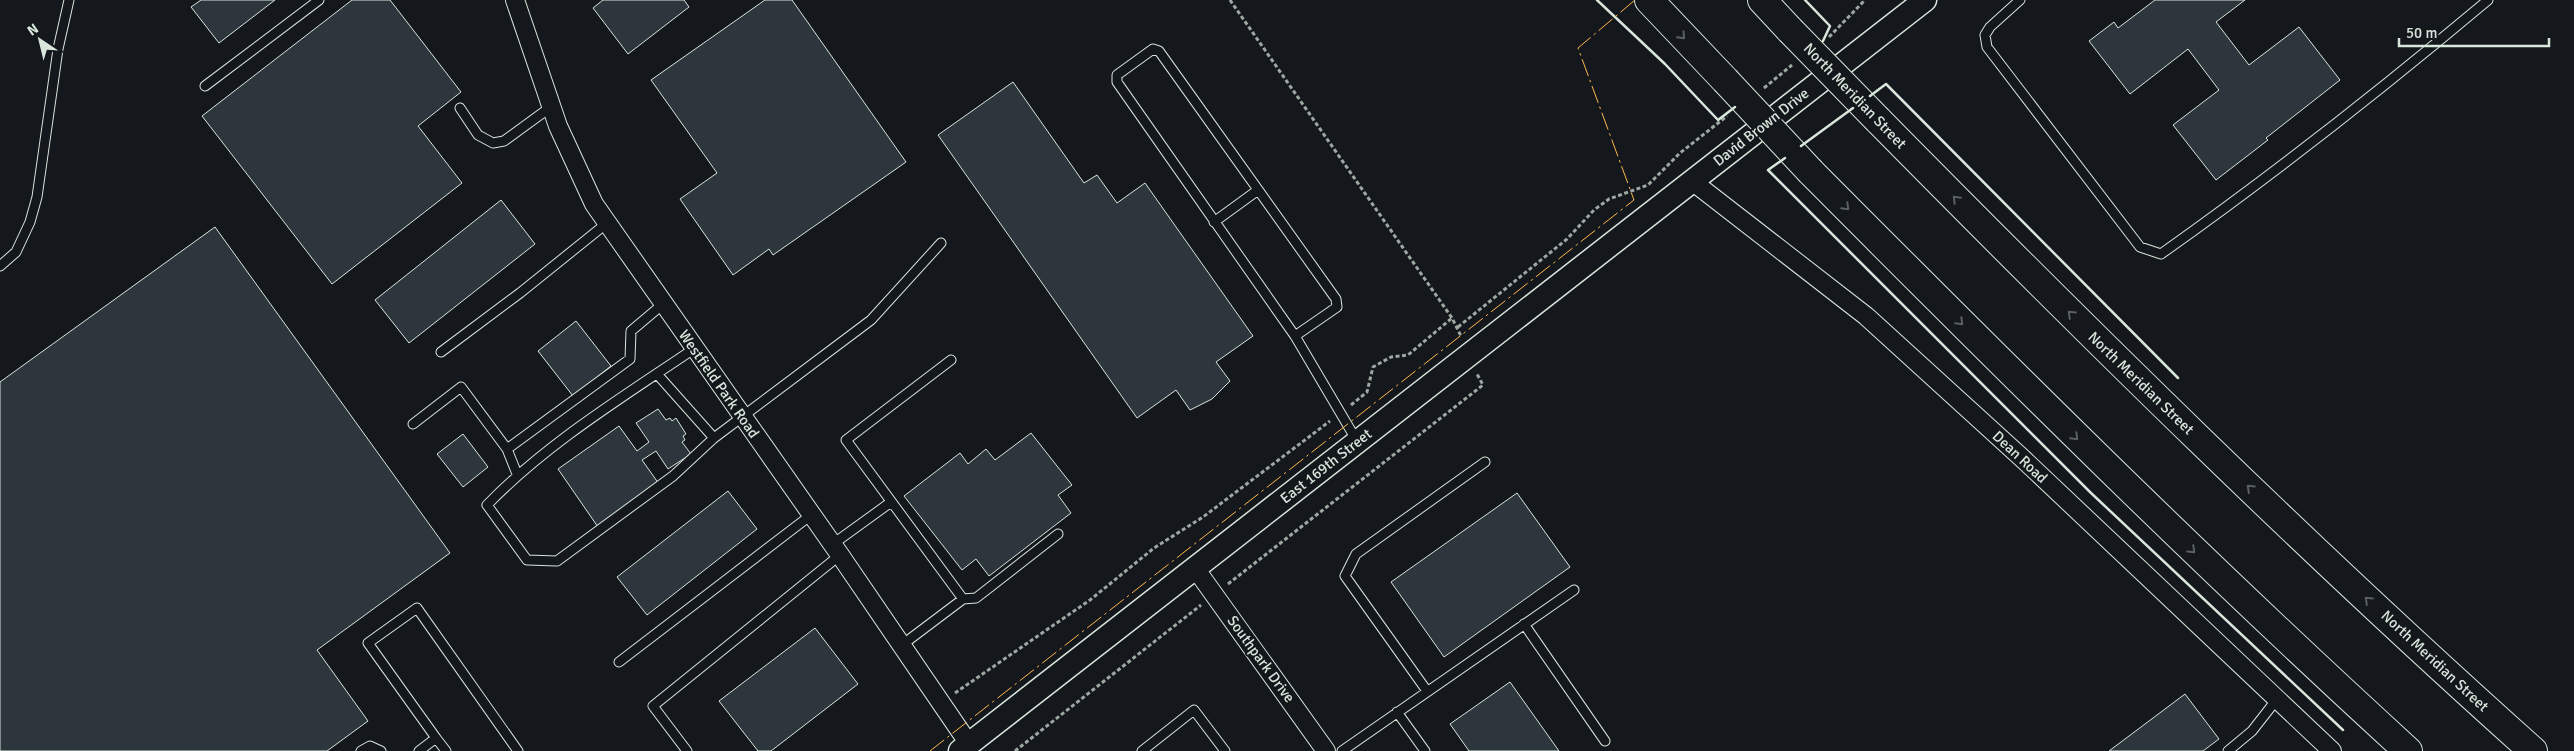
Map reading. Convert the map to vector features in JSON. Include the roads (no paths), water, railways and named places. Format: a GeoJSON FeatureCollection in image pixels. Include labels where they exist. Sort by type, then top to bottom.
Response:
{"type":"FeatureCollection","features":[{"type":"Feature","properties":{"kind":"highway"},"geometry":{"type":"LineString","coordinates":[[1649,0],[1811,172],[2078,439],[2234,589],[2408,751]]}},
{"type":"Feature","properties":{"kind":"highway","name":"North Meridian Street"},"geometry":{"type":"LineString","coordinates":[[1762,0],[2037,281],[2200,440],[2384,615],[2533,751]]}},
{"type":"Feature","properties":{"kind":"street","name":"Westfield Park Road"},"geometry":{"type":"LineString","coordinates":[[515,0],[552,106],[576,167],[607,223],[811,515],[837,549],[941,703],[968,749]]}},
{"type":"Feature","properties":{"kind":"street","name":"David Brown Drive"},"geometry":{"type":"LineString","coordinates":[[1692,181],[1925,0]]}},
{"type":"Feature","properties":{"kind":"street","name":"East 169th Street"},"geometry":{"type":"LineString","coordinates":[[968,749],[1195,568],[1692,181]]}},
{"type":"Feature","properties":{"kind":"street","name":"Dean Road"},"geometry":{"type":"LineString","coordinates":[[1692,181],[1866,316],[2022,458],[2332,751]]}},
{"type":"Feature","properties":{"kind":"street","name":"Southpark Drive"},"geometry":{"type":"LineString","coordinates":[[1195,568],[1326,751]]}},
{"type":"Feature","properties":{"kind":"lane"},"geometry":{"type":"LineString","coordinates":[[0,266],[16,252],[30,222],[58,48],[69,0]]}},
{"type":"Feature","properties":{"kind":"lane"},"geometry":{"type":"LineString","coordinates":[[205,86],[319,0]]}},
{"type":"Feature","properties":{"kind":"lane"},"geometry":{"type":"LineString","coordinates":[[2020,0],[1990,27],[1985,35],[1987,47],[2140,247],[2161,254],[2276,172],[2390,82],[2488,0]]}},
{"type":"Feature","properties":{"kind":"lane"},"geometry":{"type":"LineString","coordinates":[[1295,336],[1337,307],[1336,299],[1159,51],[1153,48],[1117,75],[1117,82],[1295,336],[1357,441]]}},
{"type":"Feature","properties":{"kind":"lane"},"geometry":{"type":"LineString","coordinates":[[460,108],[478,135],[492,143],[504,141],[552,106]]}},
{"type":"Feature","properties":{"kind":"lane"},"geometry":{"type":"LineString","coordinates":[[1214,222],[1258,190]]}},
{"type":"Feature","properties":{"kind":"lane"},"geometry":{"type":"LineString","coordinates":[[440,352],[520,293],[607,223]]}},
{"type":"Feature","properties":{"kind":"lane"},"geometry":{"type":"LineString","coordinates":[[695,348],[517,474],[487,506],[527,560],[557,561],[673,476],[714,438],[871,320],[941,243]]}},
{"type":"Feature","properties":{"kind":"lane"},"geometry":{"type":"LineString","coordinates":[[507,449],[630,359],[631,331],[663,304]]}},
{"type":"Feature","properties":{"kind":"lane"},"geometry":{"type":"LineString","coordinates":[[951,360],[846,440],[963,598]]}},
{"type":"Feature","properties":{"kind":"lane"},"geometry":{"type":"LineString","coordinates":[[657,374],[714,438]]}},
{"type":"Feature","properties":{"kind":"lane"},"geometry":{"type":"LineString","coordinates":[[413,424],[461,387],[507,449],[517,474]]}},
{"type":"Feature","properties":{"kind":"lane"},"geometry":{"type":"LineString","coordinates":[[1427,691],[1345,576],[1356,554],[1485,462]]}},
{"type":"Feature","properties":{"kind":"lane"},"geometry":{"type":"LineString","coordinates":[[687,751],[653,706],[891,502]]}},
{"type":"Feature","properties":{"kind":"lane"},"geometry":{"type":"LineString","coordinates":[[619,662],[811,515]]}},
{"type":"Feature","properties":{"kind":"lane"},"geometry":{"type":"LineString","coordinates":[[902,645],[963,598],[976,598],[1058,534]]}},
{"type":"Feature","properties":{"kind":"lane"},"geometry":{"type":"LineString","coordinates":[[1342,751],[1574,590]]}},
{"type":"Feature","properties":{"kind":"lane"},"geometry":{"type":"LineString","coordinates":[[446,751],[368,643],[417,608],[518,751]]}},
{"type":"Feature","properties":{"kind":"lane"},"geometry":{"type":"LineString","coordinates":[[1524,624],[1605,740]]}},
{"type":"Feature","properties":{"kind":"lane"},"geometry":{"type":"LineString","coordinates":[[2228,751],[2252,731],[2277,699]]}},
{"type":"Feature","properties":{"kind":"lane"},"geometry":{"type":"LineString","coordinates":[[1142,751],[1194,710],[1225,751]]}},
{"type":"Feature","properties":{"kind":"lane"},"geometry":{"type":"LineString","coordinates":[[1397,712],[1425,751]]}},
{"type":"Feature","properties":{"kind":"lane"},"geometry":{"type":"LineString","coordinates":[[419,751],[436,738]]}},
{"type":"Feature","properties":{"kind":"lane"},"geometry":{"type":"LineString","coordinates":[[361,751],[370,746],[380,751]]}}]}
